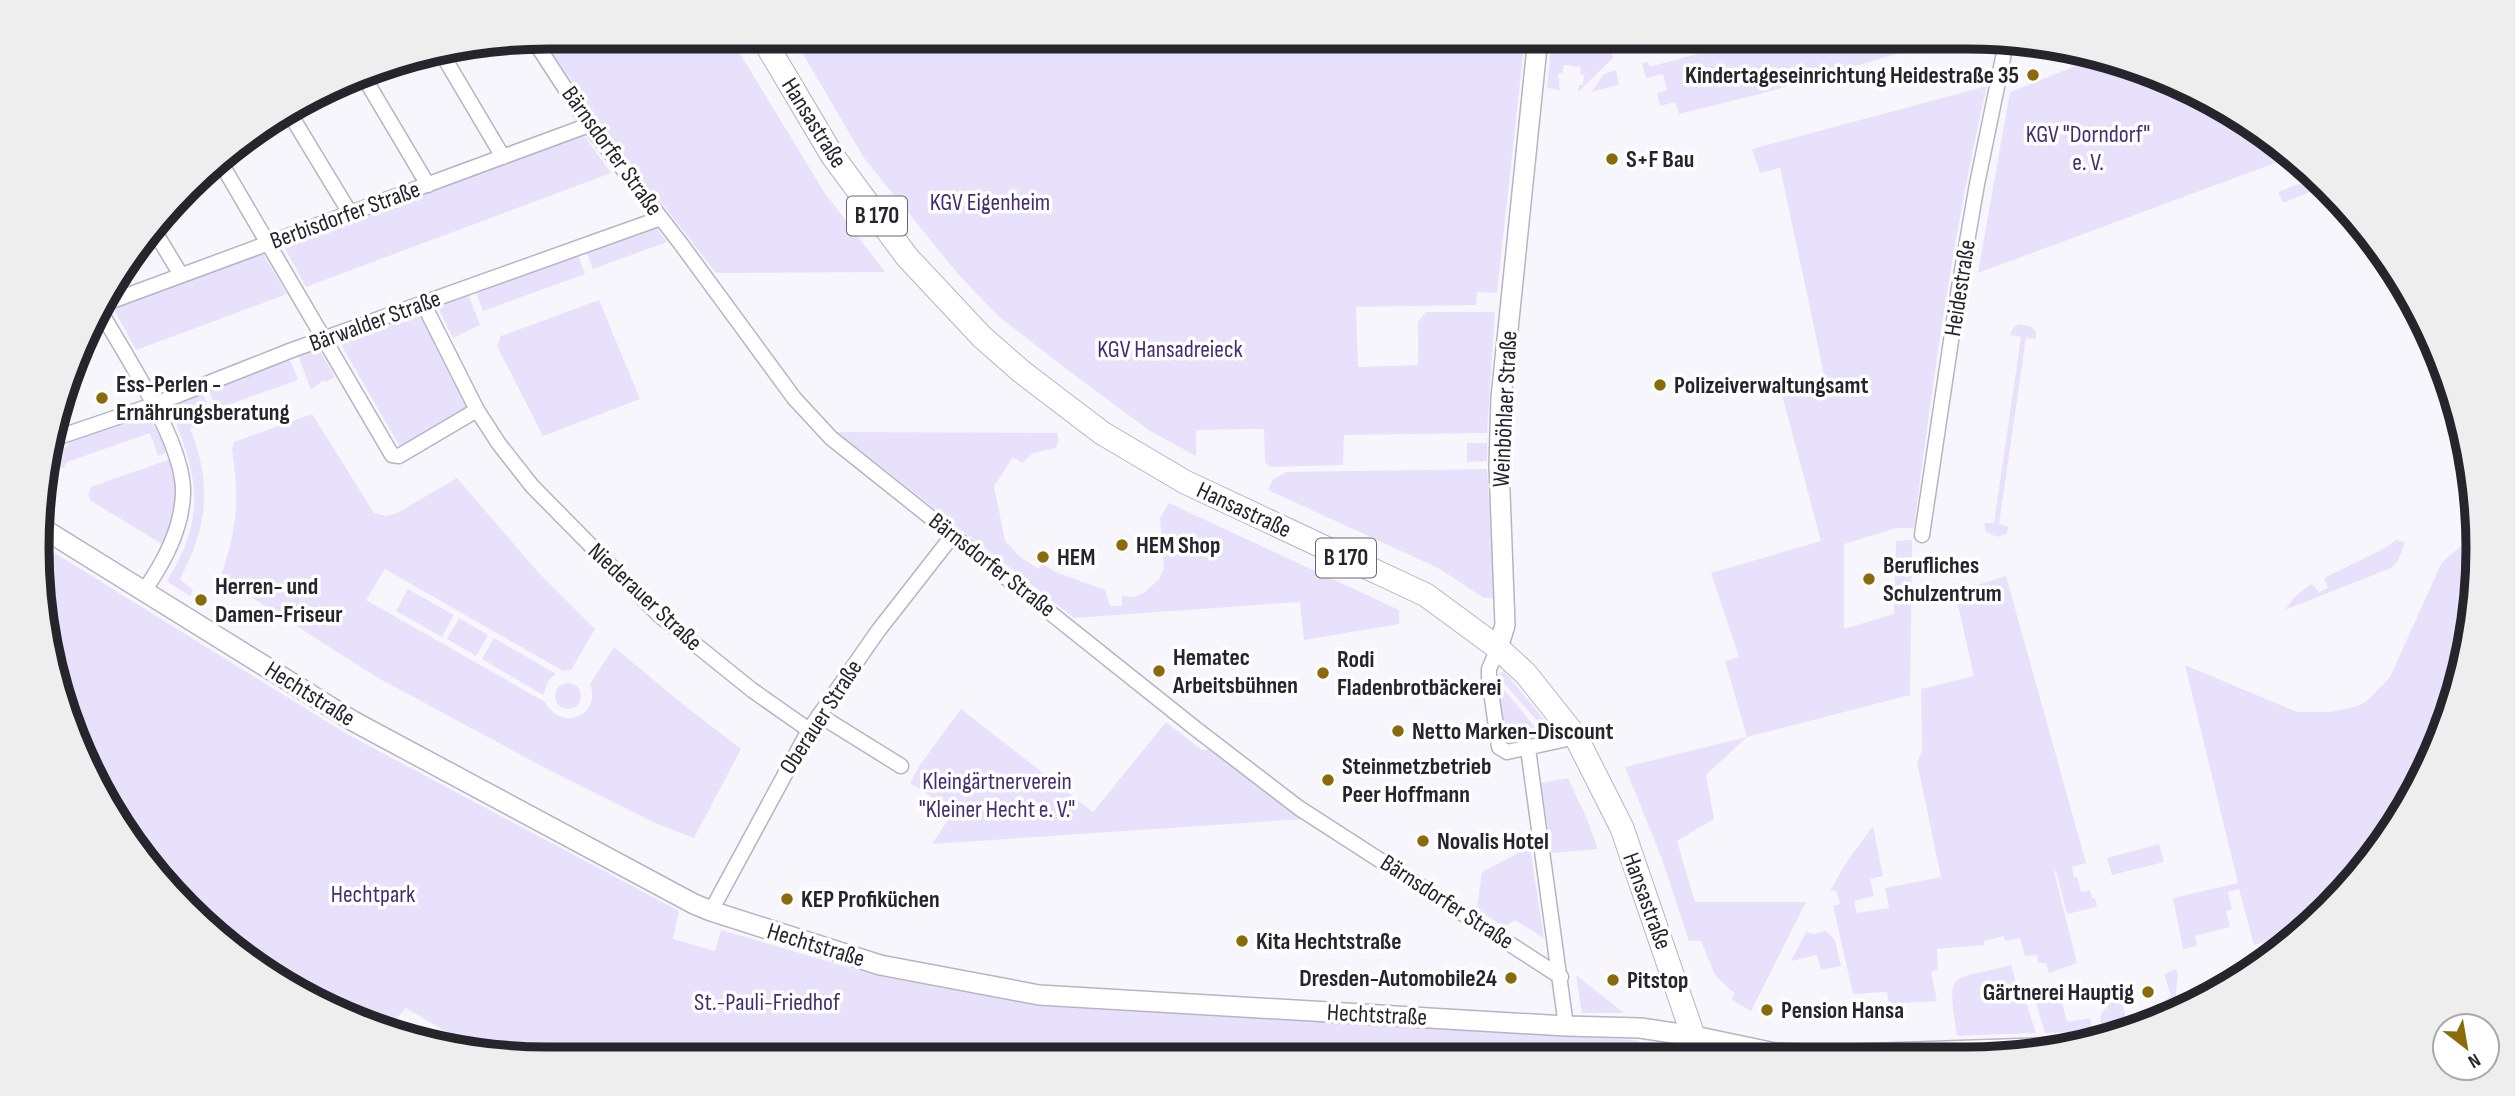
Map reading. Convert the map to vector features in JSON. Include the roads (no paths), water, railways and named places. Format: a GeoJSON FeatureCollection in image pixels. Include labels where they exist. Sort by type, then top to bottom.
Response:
{"type":"FeatureCollection","features":[{"type":"Feature","properties":{"kind":"main road","name":"Hansastraße"},"geometry":{"type":"LineString","coordinates":[[769,49],[832,155],[907,257],[982,337],[1022,372],[1102,433],[1185,482],[1426,595],[1499,648],[1526,674],[1576,737],[1622,828],[1697,1046]]}},
{"type":"Feature","properties":{"kind":"street","name":"Bärnsdorfer Straße"},"geometry":{"type":"LineString","coordinates":[[540,49],[589,125],[811,418],[831,438],[1299,808],[1561,977]]}},
{"type":"Feature","properties":{"kind":"street","name":"Weinböhlaer Straße"},"geometry":{"type":"LineString","coordinates":[[1537,49],[1501,398],[1499,466],[1505,625],[1499,648],[1489,668],[1489,678],[1499,747],[1507,752],[1576,737]]}},
{"type":"Feature","properties":{"kind":"street","name":"Heidestraße"},"geometry":{"type":"LineString","coordinates":[[1922,535],[1958,294],[2004,50]]}},
{"type":"Feature","properties":{"kind":"street"},"geometry":{"type":"LineString","coordinates":[[446,60],[503,157]]}},
{"type":"Feature","properties":{"kind":"street"},"geometry":{"type":"LineString","coordinates":[[367,83],[428,185]]}},
{"type":"Feature","properties":{"kind":"street"},"geometry":{"type":"LineString","coordinates":[[293,119],[350,213]]}},
{"type":"Feature","properties":{"kind":"street","name":"Berbisdorfer Straße"},"geometry":{"type":"LineString","coordinates":[[114,301],[589,125]]}},
{"type":"Feature","properties":{"kind":"street"},"geometry":{"type":"LineString","coordinates":[[224,169],[392,455],[398,456],[477,410]]}},
{"type":"Feature","properties":{"kind":"street","name":"Bärwalder Straße"},"geometry":{"type":"LineString","coordinates":[[62,436],[661,218]]}},
{"type":"Feature","properties":{"kind":"street"},"geometry":{"type":"LineString","coordinates":[[158,237],[181,275]]}},
{"type":"Feature","properties":{"kind":"street","name":"Niederauer Straße"},"geometry":{"type":"LineString","coordinates":[[423,303],[477,410],[499,444],[532,486],[660,617],[741,682],[809,730]]}},
{"type":"Feature","properties":{"kind":"street"},"geometry":{"type":"LineString","coordinates":[[105,317],[153,405],[180,465],[183,490],[172,543],[160,568],[144,591]]}},
{"type":"Feature","properties":{"kind":"street","name":"Hechtstraße"},"geometry":{"type":"LineString","coordinates":[[49,532],[353,721],[710,912],[880,965],[1040,995],[1640,1028],[1697,1046]]}},
{"type":"Feature","properties":{"kind":"street","name":"Oberauer Straße"},"geometry":{"type":"LineString","coordinates":[[710,912],[809,730],[878,631],[953,535]]}},
{"type":"Feature","properties":{"kind":"street"},"geometry":{"type":"LineString","coordinates":[[819,715],[901,766]]}},
{"type":"Feature","properties":{"kind":"street"},"geometry":{"type":"LineString","coordinates":[[1528,749],[1566,1026]]}},
{"type":"Feature","properties":{"kind":"place","name":"Kindertageseinrichtung Heidestraße 35"},"geometry":{"type":"Point","coordinates":[2033,75]}},
{"type":"Feature","properties":{"kind":"place","name":"S+F Bau"},"geometry":{"type":"Point","coordinates":[1612,159]}},
{"type":"Feature","properties":{"kind":"place","name":"Polizeiverwaltungsamt"},"geometry":{"type":"Point","coordinates":[1660,385]}},
{"type":"Feature","properties":{"kind":"place","name":"Ess-Perlen - Ernährungsberatung"},"geometry":{"type":"Point","coordinates":[102,398]}},
{"type":"Feature","properties":{"kind":"place","name":"HEM Shop"},"geometry":{"type":"Point","coordinates":[1122,545]}},
{"type":"Feature","properties":{"kind":"place","name":"HEM"},"geometry":{"type":"Point","coordinates":[1043,557]}},
{"type":"Feature","properties":{"kind":"place","name":"Berufliches Schulzentrum"},"geometry":{"type":"Point","coordinates":[1869,579]}},
{"type":"Feature","properties":{"kind":"place","name":"Herren- und Damen-Friseur"},"geometry":{"type":"Point","coordinates":[201,600]}},
{"type":"Feature","properties":{"kind":"place","name":"Hematec Arbeitsbühnen"},"geometry":{"type":"Point","coordinates":[1159,671]}},
{"type":"Feature","properties":{"kind":"place","name":"Rodi Fladenbrotbäckerei"},"geometry":{"type":"Point","coordinates":[1323,673]}},
{"type":"Feature","properties":{"kind":"place","name":"Netto Marken-Discount"},"geometry":{"type":"Point","coordinates":[1398,731]}},
{"type":"Feature","properties":{"kind":"place","name":"Steinmetzbetrieb Peer Hoffmann"},"geometry":{"type":"Point","coordinates":[1328,780]}},
{"type":"Feature","properties":{"kind":"place","name":"Novalis Hotel"},"geometry":{"type":"Point","coordinates":[1423,841]}},
{"type":"Feature","properties":{"kind":"place","name":"KEP Profiküchen"},"geometry":{"type":"Point","coordinates":[787,899]}},
{"type":"Feature","properties":{"kind":"place","name":"Kita Hechtstraße"},"geometry":{"type":"Point","coordinates":[1242,941]}},
{"type":"Feature","properties":{"kind":"place","name":"Dresden-Automobile24"},"geometry":{"type":"Point","coordinates":[1511,978]}},
{"type":"Feature","properties":{"kind":"place","name":"Pitstop"},"geometry":{"type":"Point","coordinates":[1613,980]}},
{"type":"Feature","properties":{"kind":"place","name":"Gärtnerei Hauptig"},"geometry":{"type":"Point","coordinates":[2148,992]}},
{"type":"Feature","properties":{"kind":"place","name":"Pension Hansa"},"geometry":{"type":"Point","coordinates":[1767,1010]}},
{"type":"Feature","properties":{"kind":"park label","name":"KGV \"Dorndorf\" e. V."},"geometry":{"type":"Point","coordinates":[2088,148]}},
{"type":"Feature","properties":{"kind":"park label","name":"KGV Eigenheim"},"geometry":{"type":"Point","coordinates":[990,202]}},
{"type":"Feature","properties":{"kind":"park label","name":"KGV Hansadreieck"},"geometry":{"type":"Point","coordinates":[1170,349]}},
{"type":"Feature","properties":{"kind":"park label","name":"Kleingärtnerverein \"Kleiner Hecht e. V.\""},"geometry":{"type":"Point","coordinates":[997,795]}},
{"type":"Feature","properties":{"kind":"park label","name":"Hechtpark"},"geometry":{"type":"Point","coordinates":[373,894]}},
{"type":"Feature","properties":{"kind":"park label","name":"St.-Pauli-Friedhof"},"geometry":{"type":"Point","coordinates":[767,1002]}}]}
